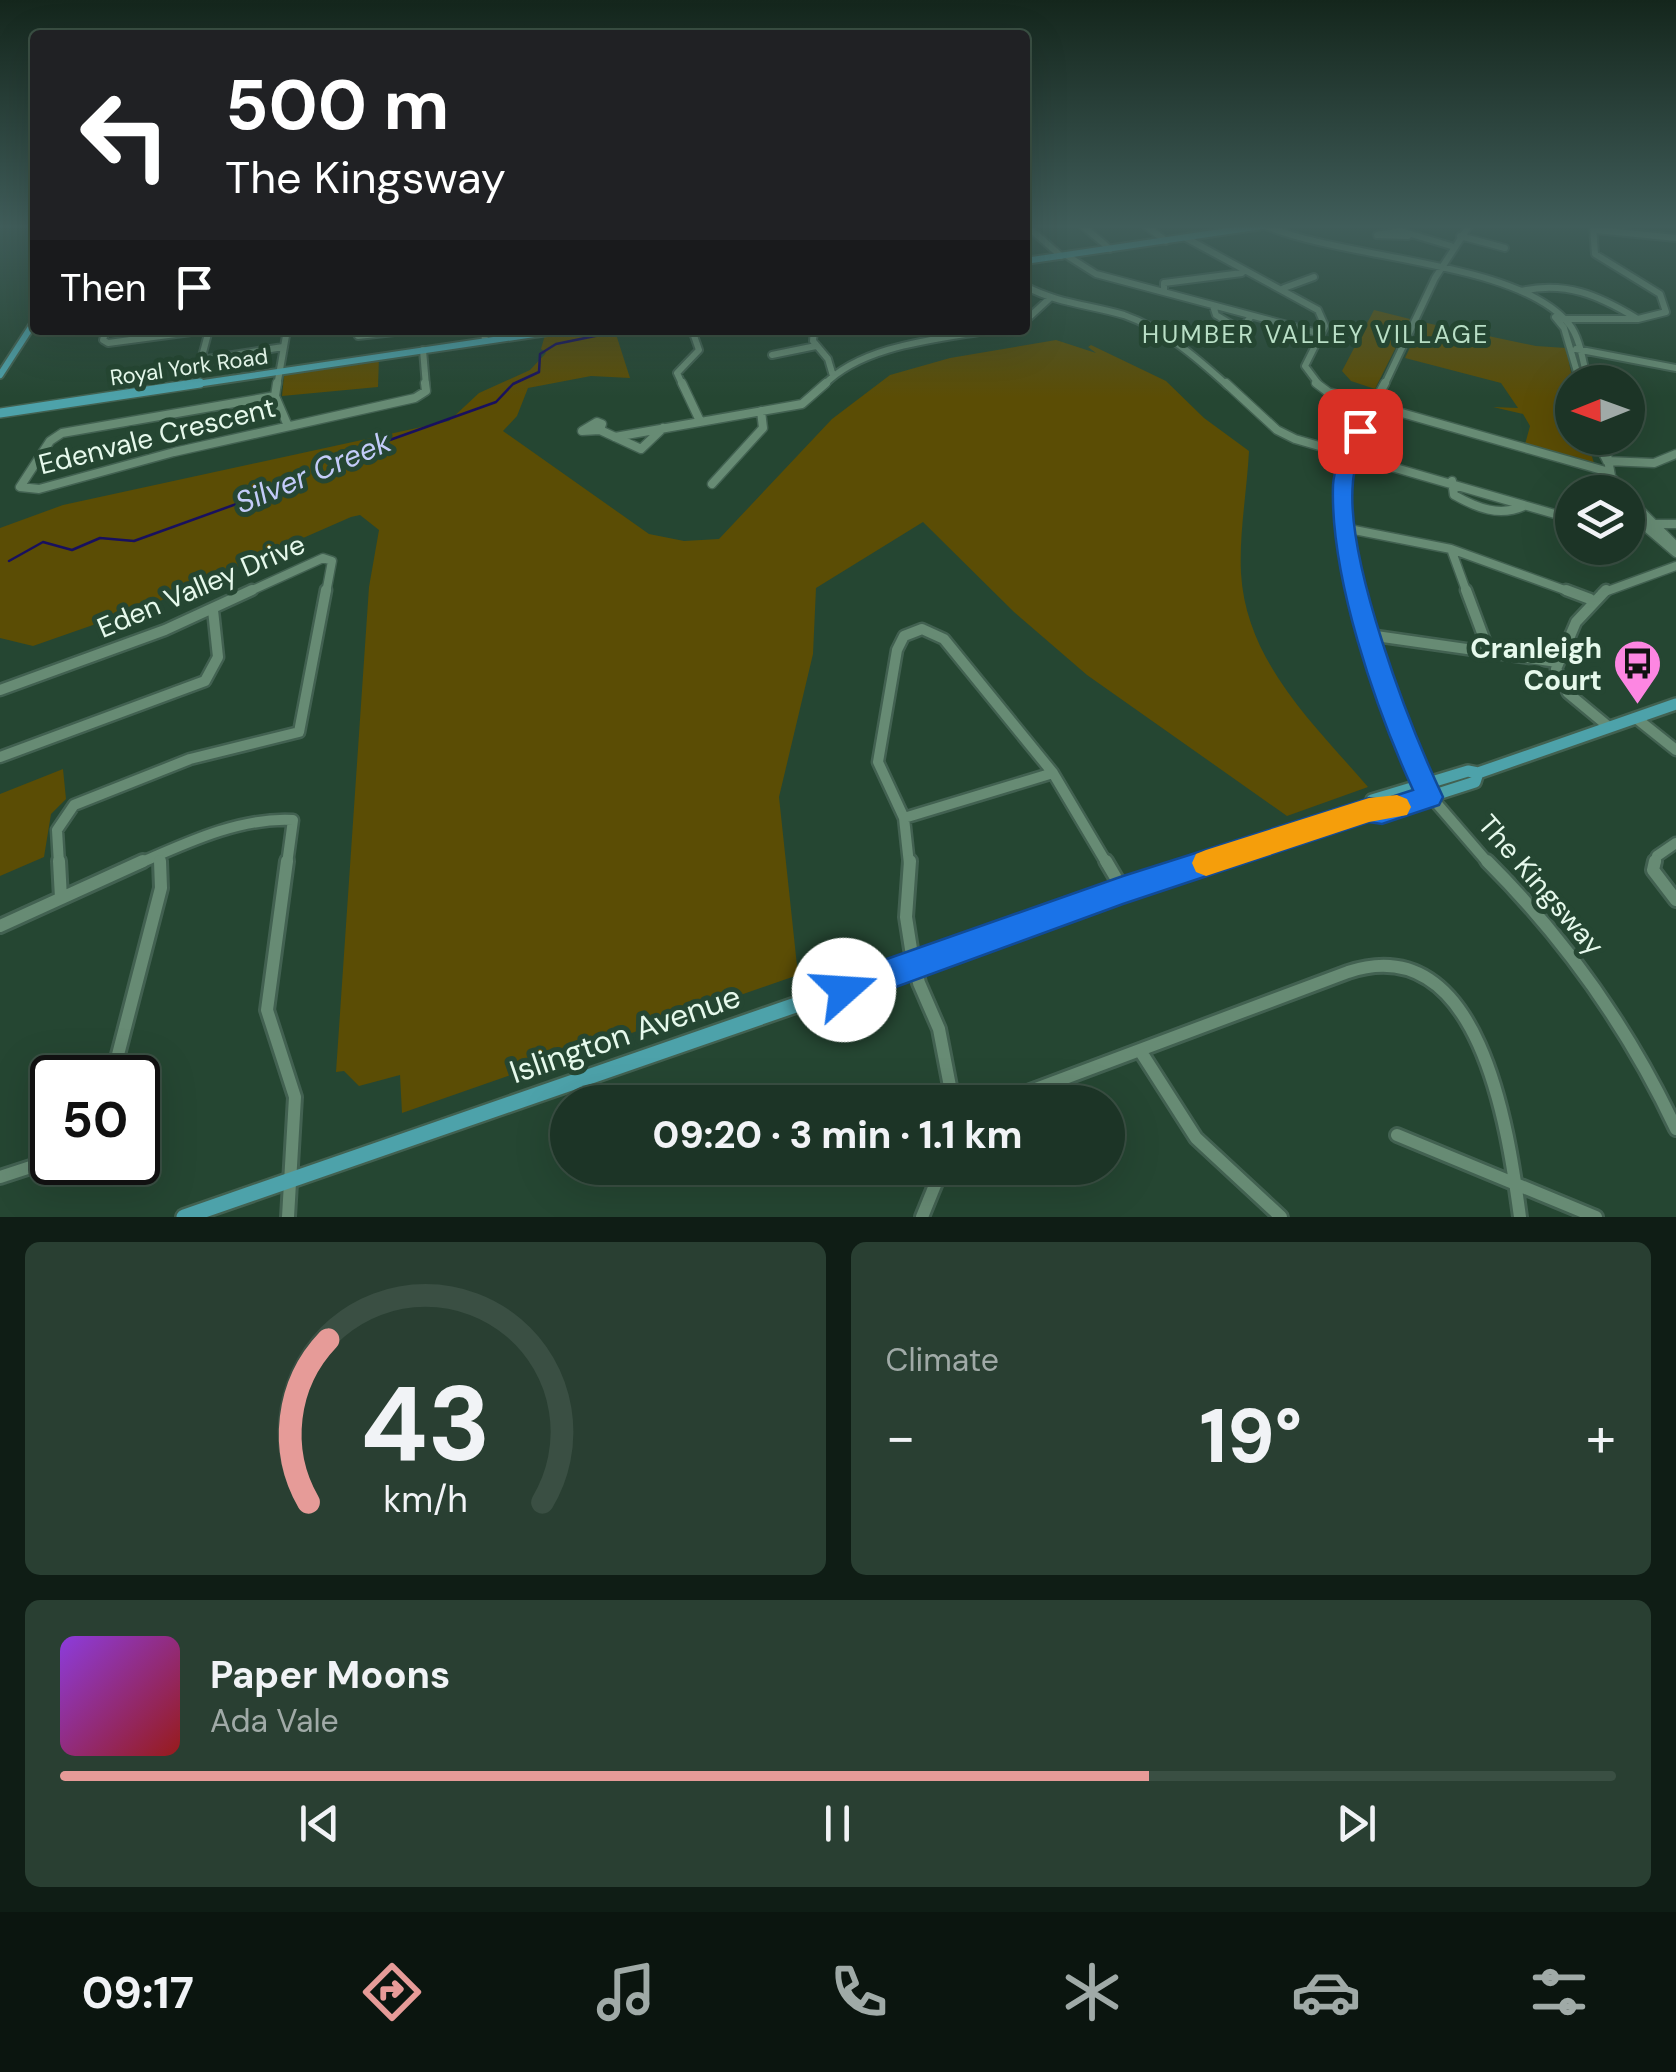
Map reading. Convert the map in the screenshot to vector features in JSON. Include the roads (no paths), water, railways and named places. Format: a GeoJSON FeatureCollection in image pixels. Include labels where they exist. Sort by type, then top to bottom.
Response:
{"type":"FeatureCollection","features":[{"type":"Feature","properties":{"kind":"main road"},"geometry":{"type":"LineString","coordinates":[[0,375],[30,329]]}},
{"type":"Feature","properties":{"kind":"main road","name":"Royal York Road"},"geometry":{"type":"LineString","coordinates":[[0,413],[523,335]]}},
{"type":"Feature","properties":{"kind":"main road","name":"Islington Avenue"},"geometry":{"type":"LineString","coordinates":[[1369,810],[1372,800],[1468,771],[1478,773],[1676,704]]}},
{"type":"Feature","properties":{"kind":"main road","name":"Islington Avenue"},"geometry":{"type":"LineString","coordinates":[[184,1217],[915,966],[1123,890],[1369,810],[1382,812],[1475,782],[1478,773]]}},
{"type":"Feature","properties":{"kind":"street"},"geometry":{"type":"LineString","coordinates":[[1137,283],[1164,287],[1213,306],[1321,334]]}},
{"type":"Feature","properties":{"kind":"street"},"geometry":{"type":"LineString","coordinates":[[1164,287],[1188,283]]}},
{"type":"Feature","properties":{"kind":"street"},"geometry":{"type":"LineString","coordinates":[[1270,283],[1318,310],[1326,323],[1306,358],[1308,375],[1328,392],[1372,408],[1609,473],[1606,455]]}},
{"type":"Feature","properties":{"kind":"street"},"geometry":{"type":"LineString","coordinates":[[1283,288],[1298,283]]}},
{"type":"Feature","properties":{"kind":"street","name":"The Kingsway"},"geometry":{"type":"LineString","coordinates":[[1434,283],[1372,408],[1343,481],[1344,528],[1369,634],[1420,785],[1537,912],[1590,979],[1626,1033],[1676,1130]]}},
{"type":"Feature","properties":{"kind":"street"},"geometry":{"type":"LineString","coordinates":[[1485,283],[1518,292],[1562,319],[1638,319],[1663,315],[1676,320]]}},
{"type":"Feature","properties":{"kind":"street"},"geometry":{"type":"LineString","coordinates":[[1642,283],[1660,294],[1668,307],[1663,315]]}},
{"type":"Feature","properties":{"kind":"street"},"geometry":{"type":"LineString","coordinates":[[1518,292],[1544,284],[1574,285],[1638,319]]}},
{"type":"Feature","properties":{"kind":"street"},"geometry":{"type":"LineString","coordinates":[[1030,288],[1050,298],[1120,314],[1151,327],[1278,430],[1555,514]]}},
{"type":"Feature","properties":{"kind":"street"},"geometry":{"type":"LineString","coordinates":[[1030,316],[1050,298]]}},
{"type":"Feature","properties":{"kind":"street"},"geometry":{"type":"LineString","coordinates":[[1213,306],[1216,315],[1236,327],[1244,326],[1251,316]]}},
{"type":"Feature","properties":{"kind":"street"},"geometry":{"type":"LineString","coordinates":[[1562,319],[1581,365]]}},
{"type":"Feature","properties":{"kind":"street"},"geometry":{"type":"LineString","coordinates":[[104,335],[103,340],[108,343],[169,335]]}},
{"type":"Feature","properties":{"kind":"street"},"geometry":{"type":"LineString","coordinates":[[206,335],[201,360],[283,347]]}},
{"type":"Feature","properties":{"kind":"street"},"geometry":{"type":"LineString","coordinates":[[286,335],[275,396],[288,426]]}},
{"type":"Feature","properties":{"kind":"street"},"geometry":{"type":"LineString","coordinates":[[484,335],[485,340]]}},
{"type":"Feature","properties":{"kind":"street"},"geometry":{"type":"LineString","coordinates":[[694,335],[698,350],[677,372],[700,421]]}},
{"type":"Feature","properties":{"kind":"street"},"geometry":{"type":"LineString","coordinates":[[815,335],[816,346],[828,359],[833,376]]}},
{"type":"Feature","properties":{"kind":"street"},"geometry":{"type":"LineString","coordinates":[[615,437],[810,401],[833,376],[884,353],[947,335]]}},
{"type":"Feature","properties":{"kind":"street"},"geometry":{"type":"LineString","coordinates":[[772,356],[816,346]]}},
{"type":"Feature","properties":{"kind":"street"},"geometry":{"type":"LineString","coordinates":[[1574,348],[1676,368]]}},
{"type":"Feature","properties":{"kind":"street"},"geometry":{"type":"LineString","coordinates":[[1574,348],[1577,365]]}},
{"type":"Feature","properties":{"kind":"street","name":"Edenvale Crescent"},"geometry":{"type":"LineString","coordinates":[[275,396],[62,433],[50,441],[20,486],[26,491],[39,489],[419,396],[426,391],[422,350]]}},
{"type":"Feature","properties":{"kind":"street"},"geometry":{"type":"LineString","coordinates":[[712,484],[763,428],[761,411]]}},
{"type":"Feature","properties":{"kind":"street"},"geometry":{"type":"LineString","coordinates":[[600,430],[640,449],[663,428]]}},
{"type":"Feature","properties":{"kind":"street"},"geometry":{"type":"LineString","coordinates":[[1600,455],[1607,461],[1654,463],[1676,454]]}},
{"type":"Feature","properties":{"kind":"street"},"geometry":{"type":"LineString","coordinates":[[1452,481],[1454,495],[1488,510],[1510,512],[1524,506]]}},
{"type":"Feature","properties":{"kind":"street"},"geometry":{"type":"LineString","coordinates":[[1645,524],[1676,524]]}},
{"type":"Feature","properties":{"kind":"street"},"geometry":{"type":"LineString","coordinates":[[1645,525],[1676,546]]}},
{"type":"Feature","properties":{"kind":"street"},"geometry":{"type":"LineString","coordinates":[[1645,525],[1676,553]]}},
{"type":"Feature","properties":{"kind":"street"},"geometry":{"type":"LineString","coordinates":[[1344,528],[1450,549],[1590,600]]}},
{"type":"Feature","properties":{"kind":"street"},"geometry":{"type":"LineString","coordinates":[[1450,549],[1488,649]]}},
{"type":"Feature","properties":{"kind":"street","name":"Eden Valley Drive"},"geometry":{"type":"LineString","coordinates":[[0,690],[212,610],[330,558],[304,725],[290,736],[190,759],[74,805],[57,830],[61,898]]}},
{"type":"Feature","properties":{"kind":"street"},"geometry":{"type":"LineString","coordinates":[[1610,728],[1566,690],[1558,677],[1557,662],[1590,600],[1611,585],[1676,566]]}},
{"type":"Feature","properties":{"kind":"street"},"geometry":{"type":"LineString","coordinates":[[0,757],[205,681],[213,674],[219,648],[220,629],[212,610]]}},
{"type":"Feature","properties":{"kind":"street"},"geometry":{"type":"LineString","coordinates":[[949,1085],[939,1029],[915,966],[906,917],[910,855],[904,818],[888,788],[878,754],[901,639],[913,630],[929,630],[944,639],[1053,773],[1123,890]]}},
{"type":"Feature","properties":{"kind":"street"},"geometry":{"type":"LineString","coordinates":[[1369,634],[1557,662]]}},
{"type":"Feature","properties":{"kind":"street"},"geometry":{"type":"LineString","coordinates":[[1636,718],[1676,750]]}},
{"type":"Feature","properties":{"kind":"street"},"geometry":{"type":"LineString","coordinates":[[904,818],[1053,773]]}},
{"type":"Feature","properties":{"kind":"street"},"geometry":{"type":"LineString","coordinates":[[0,926],[160,855],[275,818],[290,818],[295,824],[267,1010],[293,1085],[288,1217]]}},
{"type":"Feature","properties":{"kind":"street"},"geometry":{"type":"LineString","coordinates":[[1676,843],[1657,856],[1653,870],[1676,900]]}},
{"type":"Feature","properties":{"kind":"street"},"geometry":{"type":"LineString","coordinates":[[118,1055],[161,888],[160,855]]}},
{"type":"Feature","properties":{"kind":"street"},"geometry":{"type":"LineString","coordinates":[[1048,1085],[1370,965],[1414,969],[1457,1009],[1487,1065],[1508,1130],[1520,1217]]}},
{"type":"Feature","properties":{"kind":"street"},"geometry":{"type":"LineString","coordinates":[[1140,1052],[1196,1138],[1281,1217]]}},
{"type":"Feature","properties":{"kind":"street"},"geometry":{"type":"LineString","coordinates":[[1397,1135],[1596,1217]]}},
{"type":"Feature","properties":{"kind":"street"},"geometry":{"type":"LineString","coordinates":[[0,1176],[30,1167]]}},
{"type":"Feature","properties":{"kind":"street"},"geometry":{"type":"LineString","coordinates":[[922,1217],[935,1185]]}},
{"type":"Feature","properties":{"kind":"waterway","name":"Silver Creek"},"geometry":{"type":"LineString","coordinates":[[373,446],[496,402],[513,384],[539,372],[540,354],[556,344],[600,335]]}},
{"type":"Feature","properties":{"kind":"waterway","name":"Silver Creek"},"geometry":{"type":"LineString","coordinates":[[9,561],[43,542],[72,550],[100,538],[134,541],[289,485]]}},
{"type":"Feature","properties":{"kind":"place","name":"Cranleigh Court"},"geometry":{"type":"Point","coordinates":[1637,706]}},
{"type":"Feature","properties":{"kind":"district","name":"HUMBER VALLEY VILLAGE"},"geometry":{"type":"Point","coordinates":[1316,334]}}]}
